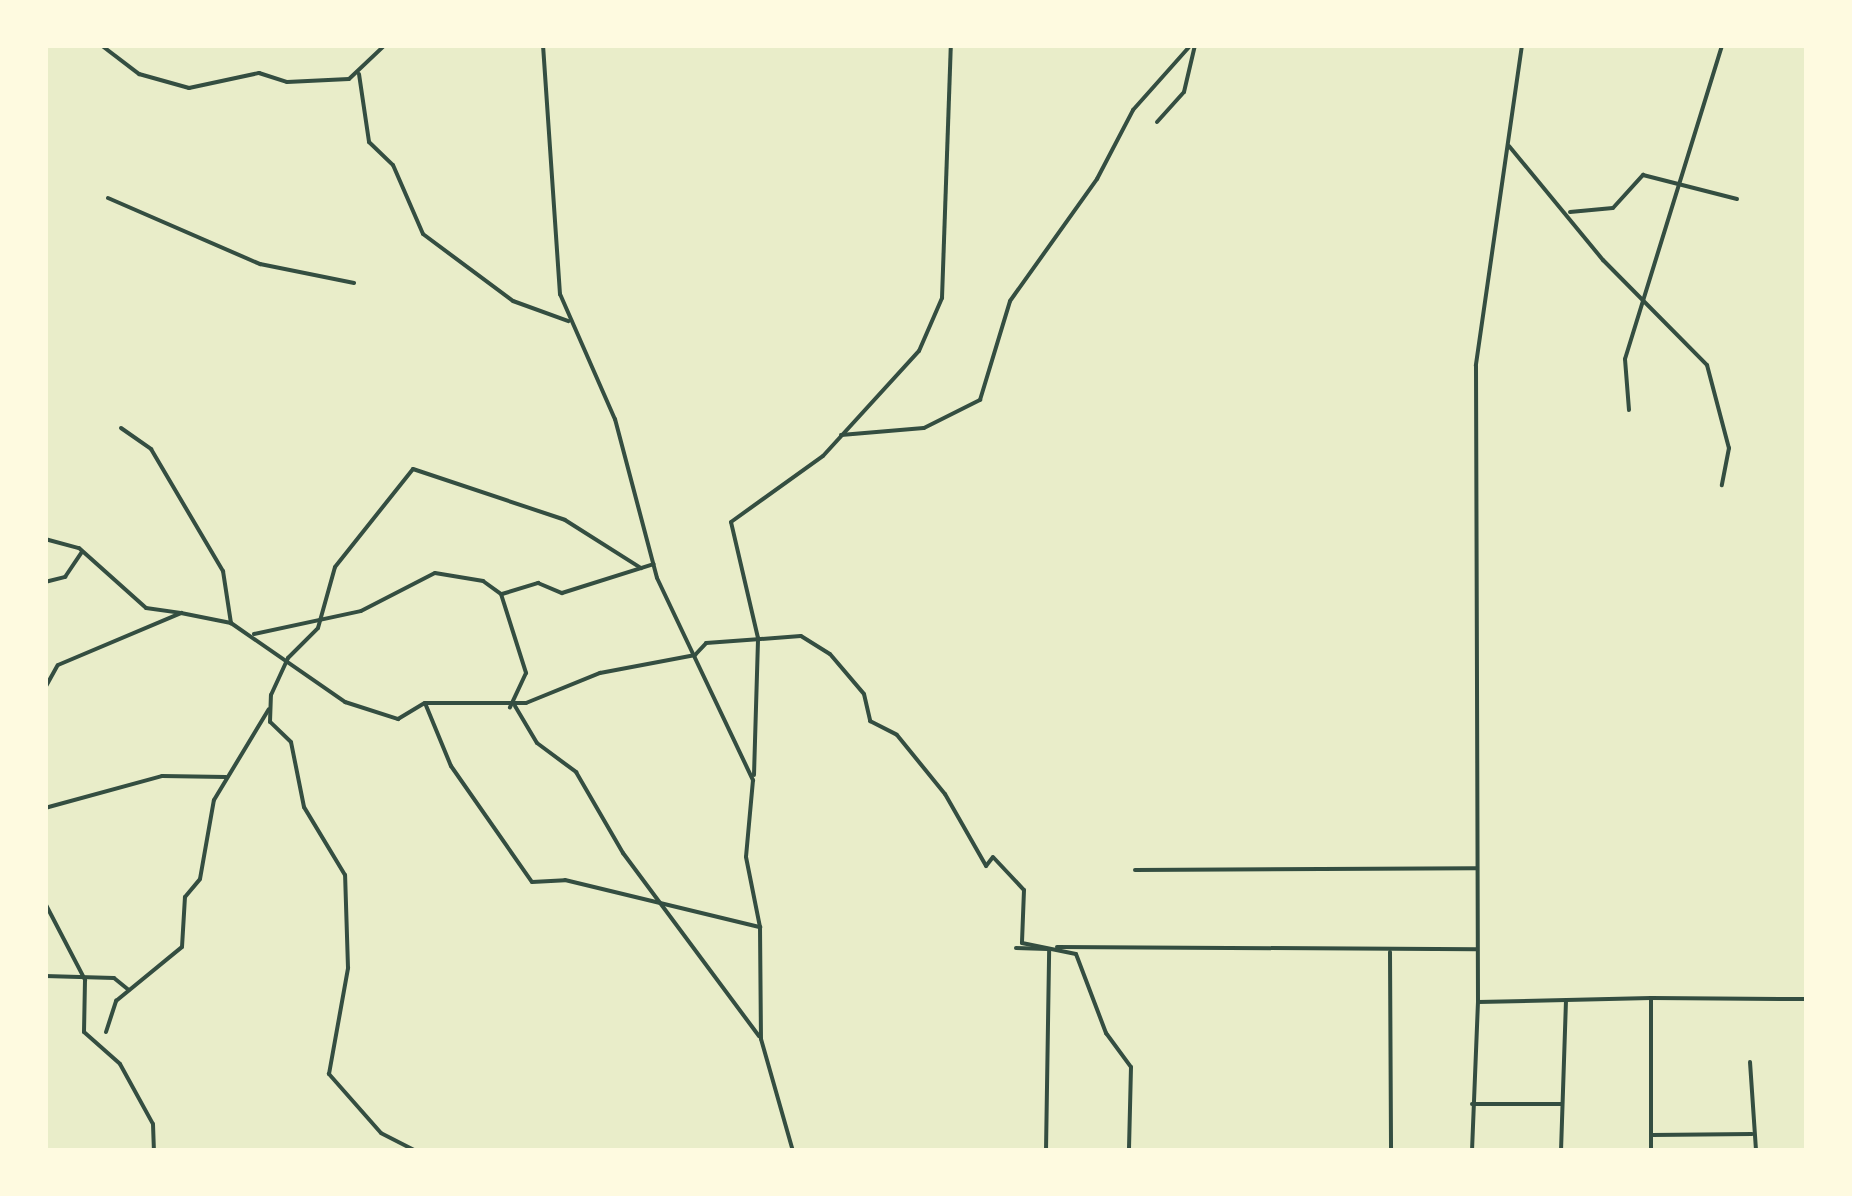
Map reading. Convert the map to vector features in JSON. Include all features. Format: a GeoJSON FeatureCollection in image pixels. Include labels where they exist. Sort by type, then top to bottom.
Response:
{"type":"FeatureCollection","features":[{"type":"Feature","properties":{"kind":"street"},"geometry":{"type":"LineString","coordinates":[[101,45],[164,85],[259,73],[287,82],[359,74],[385,45]]}},
{"type":"Feature","properties":{"kind":"street"},"geometry":{"type":"LineString","coordinates":[[543,45],[548,182],[568,321],[616,418],[654,564],[753,780]]}},
{"type":"Feature","properties":{"kind":"street"},"geometry":{"type":"LineString","coordinates":[[794,1150],[761,1039],[760,926],[746,857],[758,638],[731,522],[840,435],[919,352],[942,298],[951,45]]}},
{"type":"Feature","properties":{"kind":"street"},"geometry":{"type":"LineString","coordinates":[[840,435],[924,428],[980,400],[1010,301],[1097,179],[1132,110],[1193,45]]}},
{"type":"Feature","properties":{"kind":"street"},"geometry":{"type":"LineString","coordinates":[[1157,122],[1184,92],[1193,45]]}},
{"type":"Feature","properties":{"kind":"street"},"geometry":{"type":"LineString","coordinates":[[1472,1151],[1478,1002],[1476,366],[1522,45]]}},
{"type":"Feature","properties":{"kind":"street"},"geometry":{"type":"LineString","coordinates":[[1629,410],[1624,359],[1683,186],[1722,45]]}},
{"type":"Feature","properties":{"kind":"street"},"geometry":{"type":"LineString","coordinates":[[359,74],[368,142],[394,165],[423,234],[512,300],[568,321]]}},
{"type":"Feature","properties":{"kind":"street"},"geometry":{"type":"LineString","coordinates":[[1508,145],[1570,212],[1602,260],[1707,365],[1730,448],[1722,486]]}},
{"type":"Feature","properties":{"kind":"street"},"geometry":{"type":"LineString","coordinates":[[1570,212],[1613,208],[1643,175],[1737,199]]}},
{"type":"Feature","properties":{"kind":"street"},"geometry":{"type":"LineString","coordinates":[[108,198],[260,264],[354,283]]}},
{"type":"Feature","properties":{"kind":"street"},"geometry":{"type":"LineString","coordinates":[[122,428],[152,448],[223,571],[232,623]]}},
{"type":"Feature","properties":{"kind":"street"},"geometry":{"type":"LineString","coordinates":[[106,1032],[129,990],[182,946],[185,897],[200,879],[226,777],[270,706],[288,658],[318,619],[335,568],[413,468],[565,520],[641,568]]}},
{"type":"Feature","properties":{"kind":"street"},"geometry":{"type":"LineString","coordinates":[[45,539],[83,551],[146,608],[232,623],[253,634],[377,718],[398,719],[425,703],[513,706],[600,673],[695,655],[706,643],[801,636],[830,654],[864,694],[870,721],[897,735],[945,794],[986,866],[992,857],[1024,890],[1022,942],[1076,954],[1130,1067],[1130,1151]]}},
{"type":"Feature","properties":{"kind":"street"},"geometry":{"type":"LineString","coordinates":[[45,582],[65,576],[83,551]]}},
{"type":"Feature","properties":{"kind":"street"},"geometry":{"type":"LineString","coordinates":[[501,594],[538,583],[562,593],[654,564]]}},
{"type":"Feature","properties":{"kind":"street"},"geometry":{"type":"LineString","coordinates":[[253,634],[389,600],[435,573],[484,581],[501,594],[526,673],[513,706]]}},
{"type":"Feature","properties":{"kind":"street"},"geometry":{"type":"LineString","coordinates":[[45,688],[58,665],[181,613]]}},
{"type":"Feature","properties":{"kind":"street"},"geometry":{"type":"LineString","coordinates":[[425,703],[451,766],[532,882],[564,880],[760,926]]}},
{"type":"Feature","properties":{"kind":"street"},"geometry":{"type":"LineString","coordinates":[[270,706],[270,722],[291,742],[304,807],[345,875],[348,968],[328,1074],[381,1133],[416,1151]]}},
{"type":"Feature","properties":{"kind":"street"},"geometry":{"type":"LineString","coordinates":[[513,706],[537,743],[576,772],[622,853],[669,906],[761,1039]]}},
{"type":"Feature","properties":{"kind":"street"},"geometry":{"type":"LineString","coordinates":[[45,808],[162,776],[226,777]]}},
{"type":"Feature","properties":{"kind":"street"},"geometry":{"type":"LineString","coordinates":[[1135,870],[1476,868]]}},
{"type":"Feature","properties":{"kind":"street"},"geometry":{"type":"LineString","coordinates":[[45,904],[85,980],[84,1032],[120,1064],[153,1124],[154,1151]]}},
{"type":"Feature","properties":{"kind":"street"},"geometry":{"type":"LineString","coordinates":[[1016,948],[1390,952],[1477,949]]}},
{"type":"Feature","properties":{"kind":"street"},"geometry":{"type":"LineString","coordinates":[[1046,1151],[1051,948]]}},
{"type":"Feature","properties":{"kind":"street"},"geometry":{"type":"LineString","coordinates":[[1390,952],[1391,1151]]}},
{"type":"Feature","properties":{"kind":"street"},"geometry":{"type":"LineString","coordinates":[[45,976],[114,978],[129,990]]}},
{"type":"Feature","properties":{"kind":"street"},"geometry":{"type":"LineString","coordinates":[[1651,998],[1651,1151]]}},
{"type":"Feature","properties":{"kind":"street"},"geometry":{"type":"LineString","coordinates":[[1561,1151],[1566,999]]}},
{"type":"Feature","properties":{"kind":"street"},"geometry":{"type":"LineString","coordinates":[[1478,1002],[1807,999]]}},
{"type":"Feature","properties":{"kind":"street"},"geometry":{"type":"LineString","coordinates":[[1750,1062],[1756,1151]]}},
{"type":"Feature","properties":{"kind":"street"},"geometry":{"type":"LineString","coordinates":[[1472,1104],[1562,1104]]}},
{"type":"Feature","properties":{"kind":"street"},"geometry":{"type":"LineString","coordinates":[[1651,1134],[1752,1134]]}}]}
